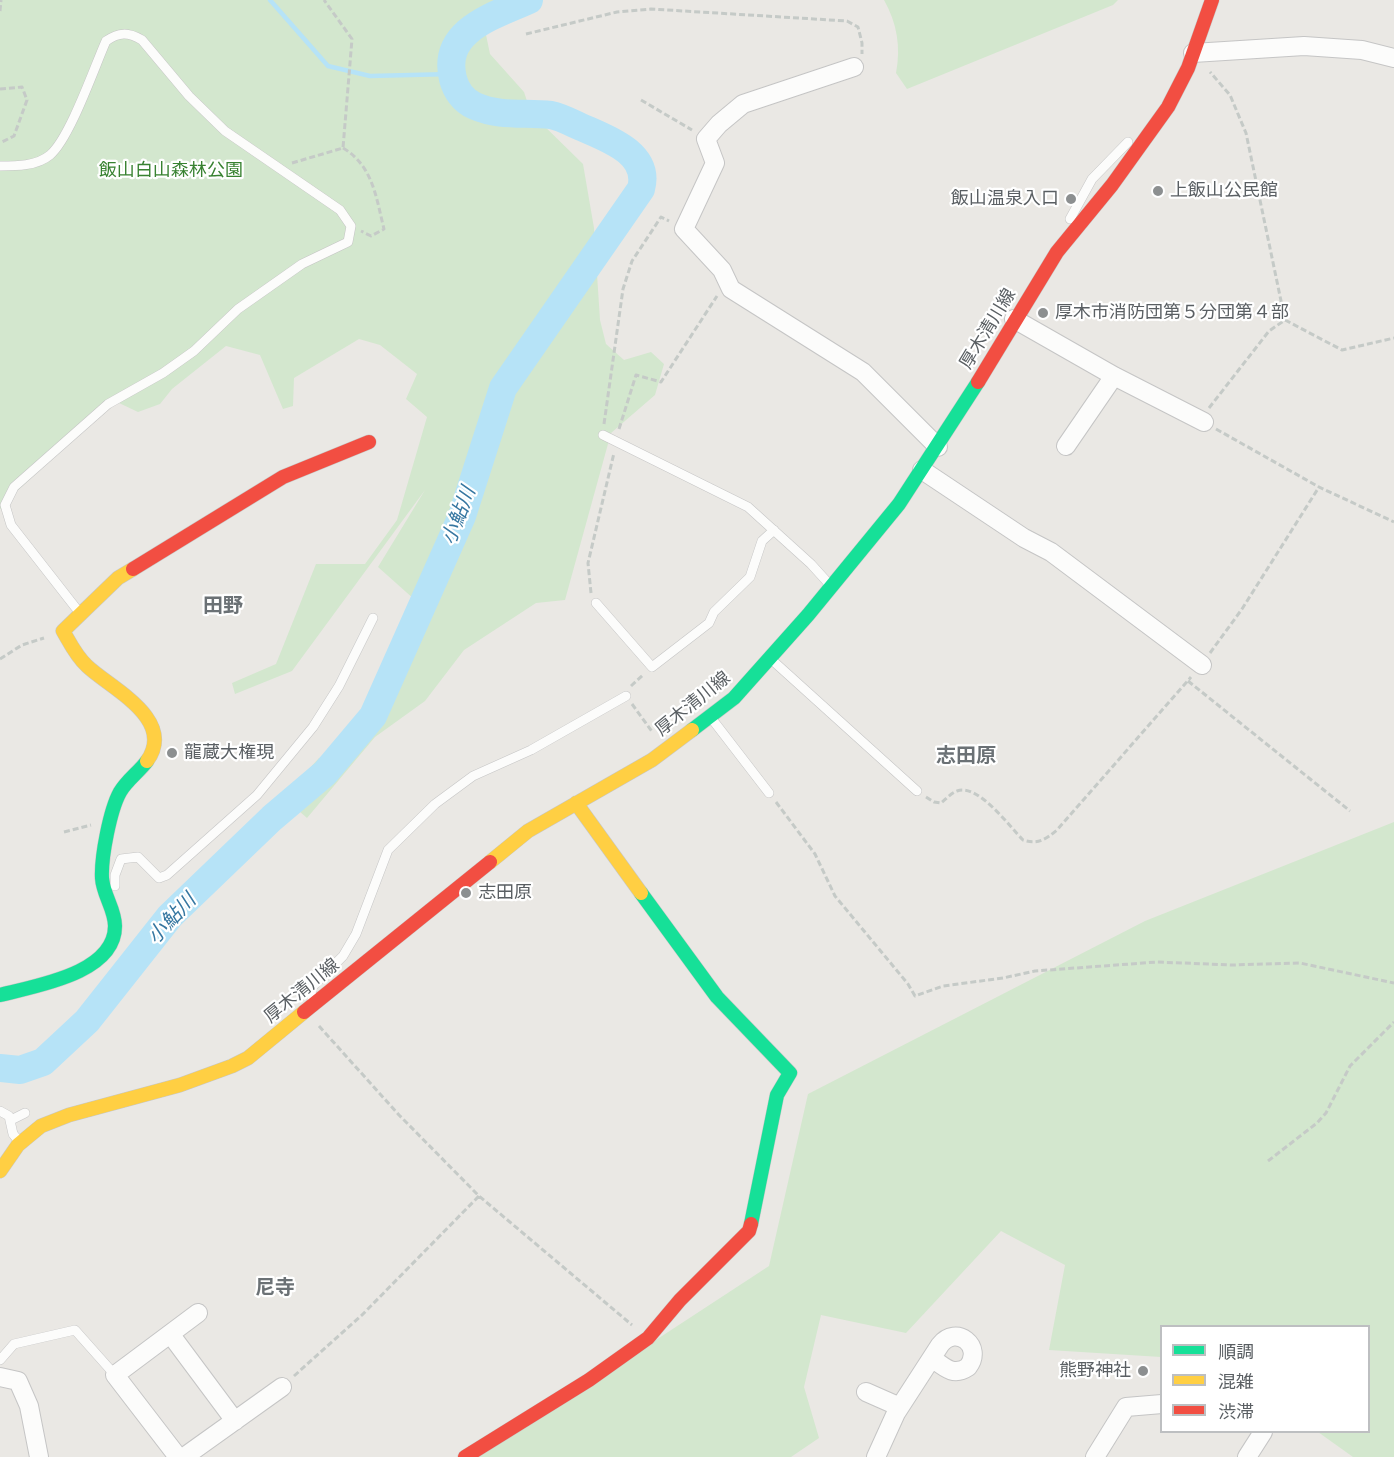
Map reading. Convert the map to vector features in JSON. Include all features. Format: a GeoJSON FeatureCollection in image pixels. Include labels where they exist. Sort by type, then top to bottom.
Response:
{"type":"FeatureCollection","features":[{"type":"Feature","properties":{"kind":"main road","name":"厚木清川線"},"geometry":{"type":"LineString","coordinates":[[0,1171],[11,1153],[30,1133],[58,1118],[226,1070],[248,1058],[528,831],[666,750],[734,698],[832,587],[899,504],[938,447],[1014,319],[1057,252],[1112,185],[1168,107],[1196,54],[1212,0]]}},
{"type":"Feature","properties":{"kind":"main road"},"geometry":{"type":"LineString","coordinates":[[0,995],[80,972],[106,950],[115,935],[116,920],[102,876],[110,824],[120,792],[151,759],[156,741],[150,723],[130,700],[78,657],[63,631],[118,578],[283,477],[369,442]]}},
{"type":"Feature","properties":{"kind":"main road"},"geometry":{"type":"LineString","coordinates":[[465,1457],[589,1380],[648,1338],[680,1300],[749,1231],[777,1095],[790,1074],[717,997],[576,803]]}},
{"type":"Feature","properties":{"kind":"street"},"geometry":{"type":"LineString","coordinates":[[1196,54],[1304,46],[1362,50],[1394,58]]}},
{"type":"Feature","properties":{"kind":"street"},"geometry":{"type":"LineString","coordinates":[[854,67],[743,104],[718,124],[706,139],[715,163],[684,229],[722,270],[731,289],[863,372],[938,447]]}},
{"type":"Feature","properties":{"kind":"street"},"geometry":{"type":"LineString","coordinates":[[1014,319],[1114,376],[1202,421]]}},
{"type":"Feature","properties":{"kind":"street"},"geometry":{"type":"LineString","coordinates":[[1066,446],[1114,376]]}},
{"type":"Feature","properties":{"kind":"street"},"geometry":{"type":"LineString","coordinates":[[922,470],[1024,538],[1051,552],[1202,665]]}},
{"type":"Feature","properties":{"kind":"street"},"geometry":{"type":"LineString","coordinates":[[178,1457],[115,1375],[198,1313]]}},
{"type":"Feature","properties":{"kind":"street"},"geometry":{"type":"LineString","coordinates":[[171,1335],[236,1421]]}},
{"type":"Feature","properties":{"kind":"street"},"geometry":{"type":"LineString","coordinates":[[876,1457],[900,1407],[932,1358]]}},
{"type":"Feature","properties":{"kind":"street"},"geometry":{"type":"LineString","coordinates":[[0,1377],[18,1381],[29,1406],[39,1457]]}},
{"type":"Feature","properties":{"kind":"street"},"geometry":{"type":"LineString","coordinates":[[184,1457],[282,1387]]}},
{"type":"Feature","properties":{"kind":"street"},"geometry":{"type":"LineString","coordinates":[[866,1392],[900,1407]]}},
{"type":"Feature","properties":{"kind":"street"},"geometry":{"type":"LineString","coordinates":[[1095,1457],[1126,1407],[1160,1404]]}},
{"type":"Feature","properties":{"kind":"street"},"geometry":{"type":"LineString","coordinates":[[1247,1457],[1262,1433]]}},
{"type":"Feature","properties":{"kind":"lane"},"geometry":{"type":"LineString","coordinates":[[0,166],[36,162],[51,155],[63,136],[106,41],[115,35],[125,33],[141,40],[189,96],[225,131],[340,210],[351,226],[348,242],[302,264],[238,309],[194,351],[163,373],[108,404],[15,487],[5,505],[11,525],[81,614]]}},
{"type":"Feature","properties":{"kind":"lane"},"geometry":{"type":"LineString","coordinates":[[1057,252],[1071,216],[1092,179],[1168,107]]}},
{"type":"Feature","properties":{"kind":"lane"},"geometry":{"type":"LineString","coordinates":[[603,435],[748,507],[811,564],[832,587]]}},
{"type":"Feature","properties":{"kind":"lane"},"geometry":{"type":"LineString","coordinates":[[596,603],[652,667],[709,623],[714,612],[750,577],[762,542],[774,530]]}},
{"type":"Feature","properties":{"kind":"lane"},"geometry":{"type":"LineString","coordinates":[[109,902],[115,896],[115,875],[121,859],[138,856],[154,875],[159,878],[167,875],[257,795],[313,727],[329,702],[373,618]]}},
{"type":"Feature","properties":{"kind":"lane"},"geometry":{"type":"LineString","coordinates":[[770,658],[917,791]]}},
{"type":"Feature","properties":{"kind":"lane"},"geometry":{"type":"LineString","coordinates":[[309,1008],[311,988],[343,956],[356,934],[388,850],[415,823],[435,804],[473,776],[531,750],[626,696]]}},
{"type":"Feature","properties":{"kind":"lane"},"geometry":{"type":"LineString","coordinates":[[710,718],[769,793]]}},
{"type":"Feature","properties":{"kind":"lane"},"geometry":{"type":"LineString","coordinates":[[0,1111],[10,1120],[13,1134],[20,1143]]}},
{"type":"Feature","properties":{"kind":"lane"},"geometry":{"type":"LineString","coordinates":[[10,1120],[26,1113]]}},
{"type":"Feature","properties":{"kind":"lane"},"geometry":{"type":"LineString","coordinates":[[0,1360],[14,1344],[75,1330],[115,1375]]}},
{"type":"Feature","properties":{"kind":"path"},"geometry":{"type":"LineString","coordinates":[[0,11],[1,0]]}},
{"type":"Feature","properties":{"kind":"path"},"geometry":{"type":"LineString","coordinates":[[324,0],[352,39],[343,148]]}},
{"type":"Feature","properties":{"kind":"path"},"geometry":{"type":"LineString","coordinates":[[526,34],[617,12],[651,9],[847,21],[858,27],[862,42],[862,58],[854,67]]}},
{"type":"Feature","properties":{"kind":"path"},"geometry":{"type":"LineString","coordinates":[[1196,54],[1230,95],[1246,133],[1285,320]]}},
{"type":"Feature","properties":{"kind":"path"},"geometry":{"type":"LineString","coordinates":[[0,89],[22,87],[27,100],[14,136],[0,143]]}},
{"type":"Feature","properties":{"kind":"path"},"geometry":{"type":"LineString","coordinates":[[641,100],[706,139]]}},
{"type":"Feature","properties":{"kind":"path"},"geometry":{"type":"LineString","coordinates":[[276,168],[343,148],[358,157],[372,181],[384,229],[372,236],[351,226]]}},
{"type":"Feature","properties":{"kind":"path"},"geometry":{"type":"LineString","coordinates":[[603,435],[623,289],[632,261],[661,217],[684,229]]}},
{"type":"Feature","properties":{"kind":"path"},"geometry":{"type":"LineString","coordinates":[[596,603],[588,587],[588,563],[620,424],[636,375],[661,382],[720,292],[729,285]]}},
{"type":"Feature","properties":{"kind":"path"},"geometry":{"type":"LineString","coordinates":[[1285,320],[1342,350],[1394,338]]}},
{"type":"Feature","properties":{"kind":"path"},"geometry":{"type":"LineString","coordinates":[[1285,320],[1269,331],[1202,421],[1319,487],[1394,522]]}},
{"type":"Feature","properties":{"kind":"path"},"geometry":{"type":"LineString","coordinates":[[917,791],[934,802],[941,803],[955,791],[965,789],[976,792],[1023,840],[1032,843],[1043,840],[1057,830],[1202,665],[1242,609],[1319,487]]}},
{"type":"Feature","properties":{"kind":"path"},"geometry":{"type":"LineString","coordinates":[[0,659],[22,645],[63,631]]}},
{"type":"Feature","properties":{"kind":"path"},"geometry":{"type":"LineString","coordinates":[[652,667],[623,693],[666,750]]}},
{"type":"Feature","properties":{"kind":"path"},"geometry":{"type":"LineString","coordinates":[[1188,681],[1350,811]]}},
{"type":"Feature","properties":{"kind":"path"},"geometry":{"type":"LineString","coordinates":[[769,793],[815,854],[835,896],[909,984],[915,996],[943,986],[1035,971],[1157,962],[1232,965],[1300,963],[1394,983]]}},
{"type":"Feature","properties":{"kind":"path"},"geometry":{"type":"LineString","coordinates":[[64,832],[101,823],[110,824]]}},
{"type":"Feature","properties":{"kind":"path"},"geometry":{"type":"LineString","coordinates":[[309,1008],[399,1115],[479,1196],[648,1338]]}},
{"type":"Feature","properties":{"kind":"path"},"geometry":{"type":"LineString","coordinates":[[1268,1161],[1326,1113],[1350,1066],[1394,1022]]}},
{"type":"Feature","properties":{"kind":"path"},"geometry":{"type":"LineString","coordinates":[[282,1387],[362,1315],[479,1196]]}},
{"type":"Feature","properties":{"kind":"green space","name":"飯山白山森林公園"},"geometry":{"type":"Polygon","coordinates":[[[0,0],[524,0],[485,30],[490,54],[524,92],[531,113],[583,164],[594,228],[600,320],[606,344],[624,360],[651,352],[664,364],[655,395],[611,433],[565,600],[536,603],[464,650],[425,701],[375,737],[307,818],[283,797],[319,758],[342,751],[433,601],[415,600],[378,567],[425,490],[292,671],[235,694],[232,683],[276,664],[316,564],[365,564],[397,520],[427,417],[406,399],[417,374],[380,345],[359,339],[294,378],[293,406],[283,409],[260,355],[226,346],[172,389],[160,404],[138,412],[119,403],[110,406],[17,491],[10,503],[0,509],[0,0]]]}},
{"type":"Feature","properties":{"kind":"green space"},"geometry":{"type":"Polygon","coordinates":[[[884,0],[1118,0],[1113,5],[907,89],[896,73],[897,35],[884,0]]]}},
{"type":"Feature","properties":{"kind":"green space"},"geometry":{"type":"Polygon","coordinates":[[[1394,822],[1394,1457],[1353,1457],[1319,1433],[1370,1433],[1370,1325],[1160,1325],[1160,1357],[1049,1350],[1065,1265],[1001,1231],[906,1333],[821,1315],[804,1387],[819,1438],[791,1457],[477,1457],[769,1266],[808,1094],[1145,921],[1394,822]]]}},
{"type":"Feature","properties":{"kind":"waterway"},"geometry":{"type":"LineString","coordinates":[[270,0],[328,66],[370,76],[452,74]]}},
{"type":"Feature","properties":{"kind":"waterway","name":"小鮎川"},"geometry":{"type":"LineString","coordinates":[[0,1068],[20,1070],[43,1062],[87,1021],[170,916],[272,818],[325,773],[373,716],[462,516],[503,388],[641,189],[642,176],[639,166],[633,156],[614,142],[555,116],[503,113],[484,109],[467,101],[458,91],[453,79],[451,62],[455,48],[463,37],[486,19],[529,0]]}},
{"type":"Feature","properties":{"kind":"traffic: fast"},"geometry":{"type":"LineString","coordinates":[[692,730],[734,698],[808,615],[899,504],[978,382]]}},
{"type":"Feature","properties":{"kind":"traffic: fast"},"geometry":{"type":"LineString","coordinates":[[0,995],[51,982],[88,967],[102,956],[111,942],[115,926],[102,878],[107,834],[120,792],[147,761]]}},
{"type":"Feature","properties":{"kind":"traffic: fast"},"geometry":{"type":"LineString","coordinates":[[641,893],[717,997],[790,1073],[777,1095],[751,1224]]}},
{"type":"Feature","properties":{"kind":"traffic: slow"},"geometry":{"type":"LineString","coordinates":[[133,569],[118,578],[63,631],[83,662],[137,706],[147,718],[154,732],[154,746],[147,761]]}},
{"type":"Feature","properties":{"kind":"traffic: slow"},"geometry":{"type":"LineString","coordinates":[[490,862],[528,831],[652,760],[692,730]]}},
{"type":"Feature","properties":{"kind":"traffic: slow"},"geometry":{"type":"LineString","coordinates":[[576,803],[641,893]]}},
{"type":"Feature","properties":{"kind":"traffic: slow"},"geometry":{"type":"LineString","coordinates":[[0,1171],[18,1145],[41,1126],[69,1115],[180,1085],[232,1066],[248,1058],[304,1012]]}},
{"type":"Feature","properties":{"kind":"traffic: jam"},"geometry":{"type":"LineString","coordinates":[[978,382],[1057,252],[1112,185],[1168,107],[1188,68],[1212,0]]}},
{"type":"Feature","properties":{"kind":"traffic: jam"},"geometry":{"type":"LineString","coordinates":[[133,569],[283,477],[369,442]]}},
{"type":"Feature","properties":{"kind":"traffic: jam"},"geometry":{"type":"LineString","coordinates":[[304,1012],[490,862]]}},
{"type":"Feature","properties":{"kind":"traffic: jam"},"geometry":{"type":"LineString","coordinates":[[465,1457],[589,1380],[648,1338],[680,1300],[749,1231],[751,1224]]}},
{"type":"Feature","properties":{"kind":"place","name":"上飯山公民館"},"geometry":{"type":"Point","coordinates":[1158,191]}},
{"type":"Feature","properties":{"kind":"place","name":"飯山温泉入口"},"geometry":{"type":"Point","coordinates":[1071,199]}},
{"type":"Feature","properties":{"kind":"place","name":"厚木市消防団第５分団第４部"},"geometry":{"type":"Point","coordinates":[1043,313]}},
{"type":"Feature","properties":{"kind":"place","name":"龍蔵大権現"},"geometry":{"type":"Point","coordinates":[172,753]}},
{"type":"Feature","properties":{"kind":"place","name":"志田原"},"geometry":{"type":"Point","coordinates":[466,893]}},
{"type":"Feature","properties":{"kind":"place","name":"熊野神社"},"geometry":{"type":"Point","coordinates":[1143,1371]}},
{"type":"Feature","properties":{"kind":"district","name":"田野"},"geometry":{"type":"Point","coordinates":[223,606]}},
{"type":"Feature","properties":{"kind":"district","name":"志田原"},"geometry":{"type":"Point","coordinates":[966,756]}},
{"type":"Feature","properties":{"kind":"district","name":"尼寺"},"geometry":{"type":"Point","coordinates":[275,1288]}}]}
